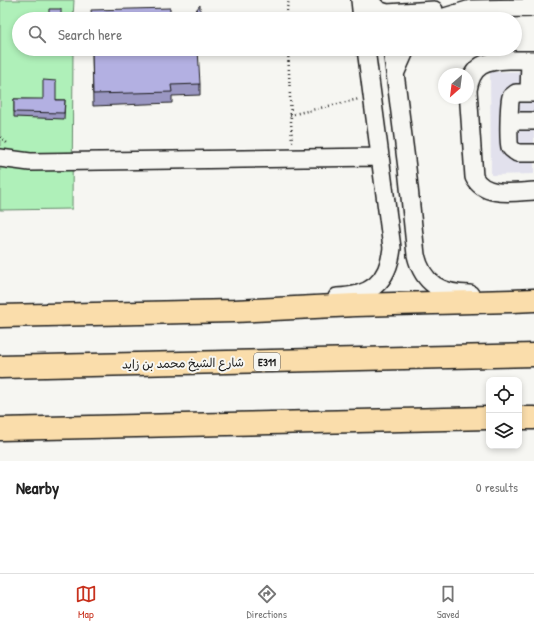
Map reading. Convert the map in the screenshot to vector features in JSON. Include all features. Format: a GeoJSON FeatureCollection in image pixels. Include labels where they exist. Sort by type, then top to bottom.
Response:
{"type":"FeatureCollection","features":[{"type":"Feature","properties":{"kind":"highway"},"geometry":{"type":"LineString","coordinates":[[0,316],[234,311],[355,305],[534,300]]}},
{"type":"Feature","properties":{"kind":"highway"},"geometry":{"type":"LineString","coordinates":[[282,309],[362,316],[534,312]]}},
{"type":"Feature","properties":{"kind":"highway","name":"شارع الشيخ محمد بن زايد"},"geometry":{"type":"LineString","coordinates":[[0,367],[534,355]]}},
{"type":"Feature","properties":{"kind":"highway"},"geometry":{"type":"LineString","coordinates":[[0,429],[486,418]]}},
{"type":"Feature","properties":{"kind":"highway"},"geometry":{"type":"LineString","coordinates":[[522,418],[534,418]]}},
{"type":"Feature","properties":{"kind":"street"},"geometry":{"type":"LineString","coordinates":[[360,0],[361,12]]}},
{"type":"Feature","properties":{"kind":"street"},"geometry":{"type":"LineString","coordinates":[[369,0],[378,10],[403,12]]}},
{"type":"Feature","properties":{"kind":"street"},"geometry":{"type":"LineString","coordinates":[[416,0],[422,6],[432,12]]}},
{"type":"Feature","properties":{"kind":"street"},"geometry":{"type":"LineString","coordinates":[[450,12],[472,9],[534,8]]}},
{"type":"Feature","properties":{"kind":"street"},"geometry":{"type":"LineString","coordinates":[[234,311],[266,302],[284,299],[355,296],[374,287],[387,270],[391,259],[392,248],[367,56]]}},
{"type":"Feature","properties":{"kind":"street"},"geometry":{"type":"LineString","coordinates":[[393,56],[416,255],[420,270],[430,282],[438,288],[448,292],[458,294],[534,295]]}},
{"type":"Feature","properties":{"kind":"street"},"geometry":{"type":"LineString","coordinates":[[395,74],[403,56]]}},
{"type":"Feature","properties":{"kind":"street"},"geometry":{"type":"LineString","coordinates":[[534,153],[518,153],[512,149],[509,143],[511,97],[516,93],[532,93],[532,60],[491,61],[483,64],[472,75],[468,90],[474,177],[476,182],[482,187],[495,192],[534,191]]}},
{"type":"Feature","properties":{"kind":"street"},"geometry":{"type":"LineString","coordinates":[[509,121],[534,121]]}},
{"type":"Feature","properties":{"kind":"street"},"geometry":{"type":"LineString","coordinates":[[0,158],[30,162],[292,158],[380,163],[407,168]]}},
{"type":"Feature","properties":{"kind":"path"},"geometry":{"type":"LineString","coordinates":[[287,12],[289,0]]}},
{"type":"Feature","properties":{"kind":"path"},"geometry":{"type":"LineString","coordinates":[[288,56],[292,158]]}},
{"type":"Feature","properties":{"kind":"path"},"geometry":{"type":"LineString","coordinates":[[290,115],[371,96]]}},
{"type":"Feature","properties":{"kind":"shaded area"},"geometry":{"type":"Polygon","coordinates":[[[534,71],[534,174],[491,175],[490,72],[534,71]]]}},
{"type":"Feature","properties":{"kind":"green space"},"geometry":{"type":"Polygon","coordinates":[[[0,0],[74,0],[73,12],[12,12],[12,56],[73,56],[72,209],[0,210],[0,0]]]}},
{"type":"Feature","properties":{"kind":"building"},"geometry":{"type":"Polygon","coordinates":[[[200,5],[200,12],[194,12],[200,5]]]}},
{"type":"Feature","properties":{"kind":"building"},"geometry":{"type":"Polygon","coordinates":[[[170,8],[170,12],[91,12],[91,10],[170,8]]]}},
{"type":"Feature","properties":{"kind":"building"},"geometry":{"type":"Polygon","coordinates":[[[49,9],[61,9],[61,12],[49,12],[49,9]]]}},
{"type":"Feature","properties":{"kind":"building"},"geometry":{"type":"Polygon","coordinates":[[[92,56],[198,56],[200,84],[171,85],[172,92],[93,94],[92,56]]]}},
{"type":"Feature","properties":{"kind":"building"},"geometry":{"type":"Polygon","coordinates":[[[43,80],[56,81],[56,100],[65,100],[64,113],[14,112],[14,99],[43,99],[43,80]]]}}]}
